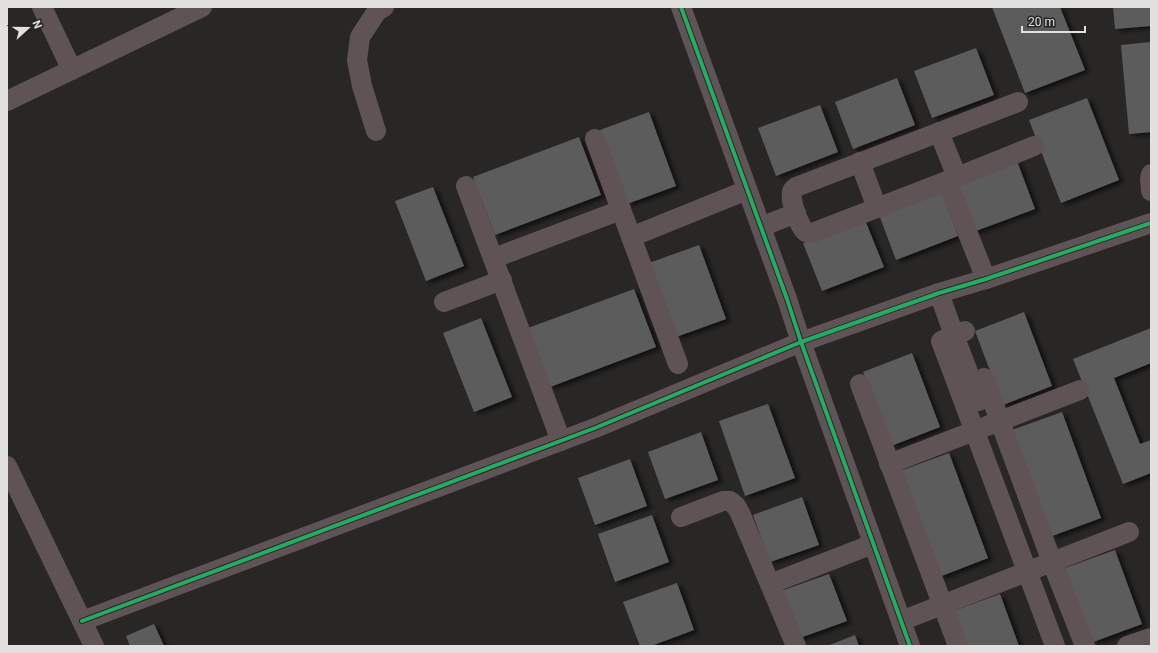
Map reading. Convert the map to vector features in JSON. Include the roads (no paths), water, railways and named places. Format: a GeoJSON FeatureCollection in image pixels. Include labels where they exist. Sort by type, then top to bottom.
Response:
{"type":"FeatureCollection","features":[{"type":"Feature","properties":{"kind":"street"},"geometry":{"type":"LineString","coordinates":[[42,7],[72,70]]}},
{"type":"Feature","properties":{"kind":"street"},"geometry":{"type":"LineString","coordinates":[[7,101],[202,7]]}},
{"type":"Feature","properties":{"kind":"street"},"geometry":{"type":"LineString","coordinates":[[376,131],[362,86],[357,60],[360,37],[377,11],[384,7]]}},
{"type":"Feature","properties":{"kind":"street"},"geometry":{"type":"LineString","coordinates":[[681,7],[787,299],[910,646]]}},
{"type":"Feature","properties":{"kind":"street"},"geometry":{"type":"LineString","coordinates":[[1018,102],[796,187],[792,191],[791,197],[796,213],[802,228],[806,232],[812,233],[1034,146]]}},
{"type":"Feature","properties":{"kind":"street"},"geometry":{"type":"LineString","coordinates":[[939,132],[952,179],[986,279]]}},
{"type":"Feature","properties":{"kind":"street"},"geometry":{"type":"LineString","coordinates":[[595,139],[678,364]]}},
{"type":"Feature","properties":{"kind":"street"},"geometry":{"type":"LineString","coordinates":[[860,162],[877,208]]}},
{"type":"Feature","properties":{"kind":"street"},"geometry":{"type":"LineString","coordinates":[[1151,174],[1151,191]]}},
{"type":"Feature","properties":{"kind":"street"},"geometry":{"type":"LineString","coordinates":[[466,186],[561,441]]}},
{"type":"Feature","properties":{"kind":"street"},"geometry":{"type":"LineString","coordinates":[[631,237],[747,190]]}},
{"type":"Feature","properties":{"kind":"street"},"geometry":{"type":"LineString","coordinates":[[494,258],[621,210]]}},
{"type":"Feature","properties":{"kind":"street"},"geometry":{"type":"LineString","coordinates":[[761,228],[796,213]]}},
{"type":"Feature","properties":{"kind":"street"},"geometry":{"type":"LineString","coordinates":[[7,466],[86,638],[801,342],[940,293],[1151,223]]}},
{"type":"Feature","properties":{"kind":"street"},"geometry":{"type":"LineString","coordinates":[[444,302],[502,280]]}},
{"type":"Feature","properties":{"kind":"street"},"geometry":{"type":"LineString","coordinates":[[940,293],[979,401]]}},
{"type":"Feature","properties":{"kind":"street"},"geometry":{"type":"LineString","coordinates":[[1055,646],[941,342],[954,334],[966,330],[1052,562],[1085,646]]}},
{"type":"Feature","properties":{"kind":"street"},"geometry":{"type":"LineString","coordinates":[[860,384],[958,646]]}},
{"type":"Feature","properties":{"kind":"street"},"geometry":{"type":"LineString","coordinates":[[889,464],[1080,390]]}},
{"type":"Feature","properties":{"kind":"street"},"geometry":{"type":"LineString","coordinates":[[681,517],[723,501],[730,501],[736,506],[796,646]]}},
{"type":"Feature","properties":{"kind":"street"},"geometry":{"type":"LineString","coordinates":[[901,622],[1130,532]]}},
{"type":"Feature","properties":{"kind":"street"},"geometry":{"type":"LineString","coordinates":[[770,584],[874,544]]}},
{"type":"Feature","properties":{"kind":"street"},"geometry":{"type":"LineString","coordinates":[[1127,646],[1151,638]]}}]}
